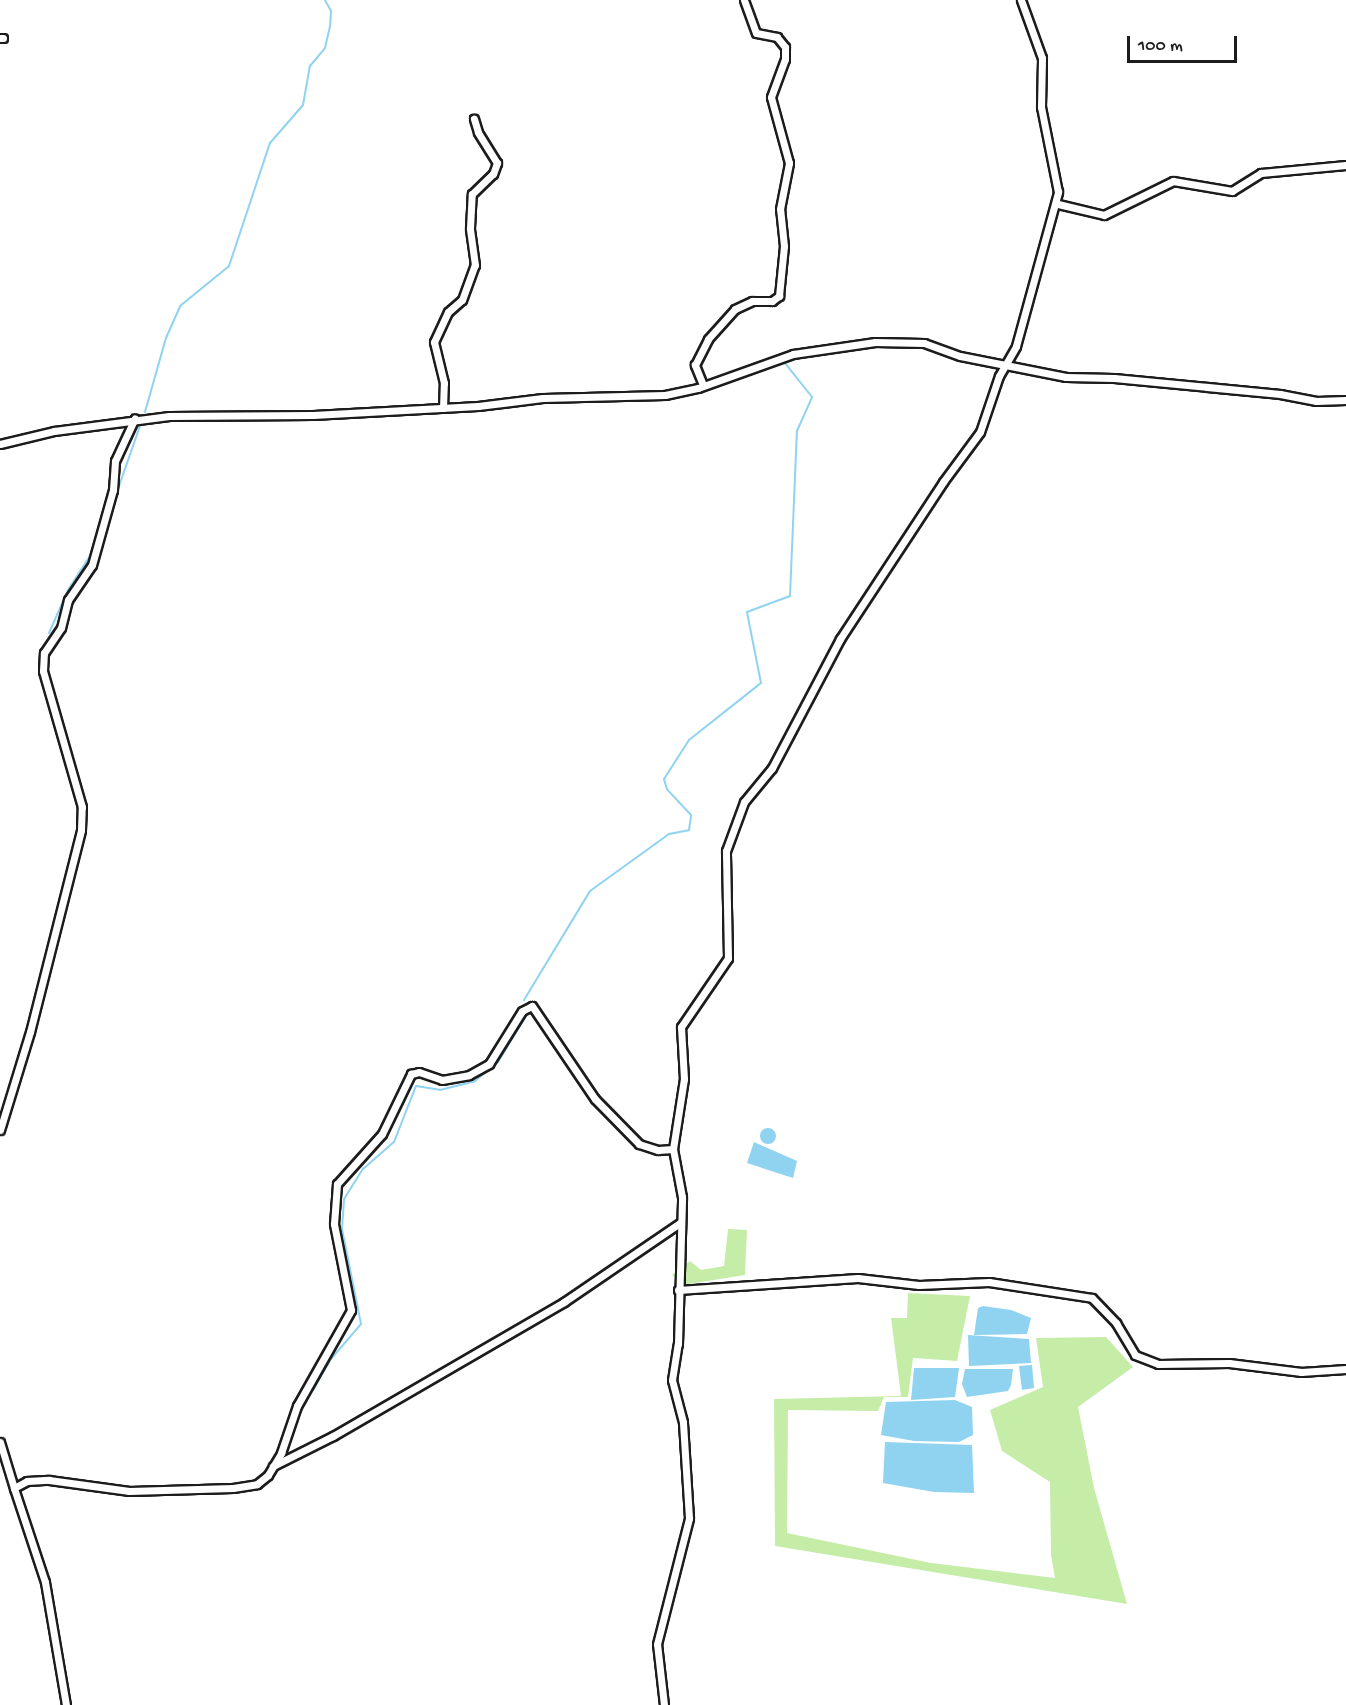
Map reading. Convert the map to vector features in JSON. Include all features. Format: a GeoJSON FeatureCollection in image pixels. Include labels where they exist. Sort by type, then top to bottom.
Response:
{"type":"FeatureCollection","features":[{"type":"Feature","properties":{"kind":"street"},"geometry":{"type":"LineString","coordinates":[[703,385],[695,365],[708,339],[735,309],[752,301],[779,296],[784,246],[780,209],[789,163],[771,97],[785,59],[785,47],[777,37],[756,33],[744,0]]}},
{"type":"Feature","properties":{"kind":"street"},"geometry":{"type":"LineString","coordinates":[[664,1705],[657,1644],[689,1518],[683,1422],[672,1380],[678,1344],[681,1197],[672,1149],[684,1079],[681,1027],[728,958],[726,851],[744,802],[772,768],[840,639],[980,432],[999,376],[1016,346],[1058,204],[1041,107],[1042,58],[1021,0]]}},
{"type":"Feature","properties":{"kind":"street"},"geometry":{"type":"LineString","coordinates":[[443,408],[444,383],[434,342],[448,312],[462,300],[475,265],[470,228],[472,194],[493,174],[497,163],[478,132],[474,119]]}},
{"type":"Feature","properties":{"kind":"street"},"geometry":{"type":"LineString","coordinates":[[1058,204],[1104,215],[1173,181],[1233,191],[1261,173],[1346,165]]}},
{"type":"Feature","properties":{"kind":"street"},"geometry":{"type":"LineString","coordinates":[[0,444],[54,431],[135,418],[443,408],[535,399],[665,394],[703,385],[793,354],[875,342],[924,343],[1006,367],[1066,377],[1114,378],[1280,394],[1316,401],[1346,400]]}},
{"type":"Feature","properties":{"kind":"street"},"geometry":{"type":"LineString","coordinates":[[0,1131],[33,1022],[81,830],[81,807],[43,671],[44,653],[61,628],[68,600],[92,565],[113,490],[115,461],[135,418]]}},
{"type":"Feature","properties":{"kind":"street"},"geometry":{"type":"LineString","coordinates":[[14,1488],[27,1481],[49,1480],[129,1491],[233,1488],[257,1485],[282,1454],[297,1406],[351,1310],[334,1224],[337,1184],[382,1134],[411,1074],[419,1072],[442,1080],[469,1075],[489,1064],[522,1011],[532,1006],[588,1090],[632,1136],[648,1148],[672,1149]]}},
{"type":"Feature","properties":{"kind":"street"},"geometry":{"type":"LineString","coordinates":[[273,1466],[333,1436],[564,1302],[680,1222]]}},
{"type":"Feature","properties":{"kind":"street"},"geometry":{"type":"LineString","coordinates":[[678,1290],[858,1278],[919,1285],[989,1282],[1092,1298],[1116,1323],[1136,1355],[1158,1364],[1228,1363],[1301,1372],[1346,1369]]}},
{"type":"Feature","properties":{"kind":"street"},"geometry":{"type":"LineString","coordinates":[[0,1442],[45,1582],[66,1705]]}},
{"type":"Feature","properties":{"kind":"green space"},"geometry":{"type":"Polygon","coordinates":[[[728,1229],[747,1230],[745,1275],[682,1285],[672,1275],[690,1261],[701,1270],[724,1266],[728,1229]]]}},
{"type":"Feature","properties":{"kind":"green space"},"geometry":{"type":"Polygon","coordinates":[[[908,1293],[970,1296],[957,1361],[913,1358],[908,1397],[884,1397],[878,1411],[788,1410],[787,1533],[931,1563],[1055,1578],[1051,1555],[1050,1482],[1002,1451],[990,1410],[1043,1387],[1036,1338],[1106,1337],[1133,1367],[1078,1407],[1094,1488],[1127,1604],[775,1546],[774,1399],[901,1396],[891,1318],[907,1318],[908,1293]]]}},
{"type":"Feature","properties":{"kind":"water"},"geometry":{"type":"Polygon","coordinates":[[[768,1128],[776,1136],[768,1144],[760,1136],[768,1128]]]}},
{"type":"Feature","properties":{"kind":"water"},"geometry":{"type":"Polygon","coordinates":[[[754,1142],[797,1161],[793,1178],[747,1163],[754,1142]]]}},
{"type":"Feature","properties":{"kind":"water"},"geometry":{"type":"Polygon","coordinates":[[[983,1306],[1011,1310],[1031,1318],[1027,1334],[974,1335],[978,1308],[983,1306]]]}},
{"type":"Feature","properties":{"kind":"water"},"geometry":{"type":"Polygon","coordinates":[[[968,1335],[1029,1339],[1031,1363],[969,1366],[968,1335]]]}},
{"type":"Feature","properties":{"kind":"water"},"geometry":{"type":"Polygon","coordinates":[[[1032,1365],[1034,1388],[1022,1390],[1019,1366],[1032,1365]]]}},
{"type":"Feature","properties":{"kind":"water"},"geometry":{"type":"Polygon","coordinates":[[[914,1368],[959,1368],[955,1397],[911,1400],[914,1368]]]}},
{"type":"Feature","properties":{"kind":"water"},"geometry":{"type":"Polygon","coordinates":[[[965,1369],[1013,1369],[1011,1385],[1008,1391],[967,1397],[962,1384],[965,1369]]]}},
{"type":"Feature","properties":{"kind":"water"},"geometry":{"type":"Polygon","coordinates":[[[955,1400],[972,1407],[973,1435],[959,1442],[914,1441],[881,1435],[886,1402],[955,1400]]]}},
{"type":"Feature","properties":{"kind":"water"},"geometry":{"type":"Polygon","coordinates":[[[885,1442],[972,1445],[974,1493],[934,1492],[883,1483],[885,1442]]]}},
{"type":"Feature","properties":{"kind":"waterway"},"geometry":{"type":"LineString","coordinates":[[145,412],[166,338],[180,306],[229,266],[270,143],[303,105],[310,66],[325,48],[330,26],[331,11],[325,0]]}},
{"type":"Feature","properties":{"kind":"waterway"},"geometry":{"type":"LineString","coordinates":[[524,1000],[590,891],[669,834],[689,830],[691,815],[667,789],[664,779],[689,740],[761,683],[747,612],[790,596],[797,431],[812,397],[785,363]]}},
{"type":"Feature","properties":{"kind":"waterway"},"geometry":{"type":"LineString","coordinates":[[118,489],[141,423]]}},
{"type":"Feature","properties":{"kind":"waterway"},"geometry":{"type":"LineString","coordinates":[[49,633],[68,590],[90,556],[107,497]]}},
{"type":"Feature","properties":{"kind":"waterway"},"geometry":{"type":"LineString","coordinates":[[313,1390],[331,1359],[361,1324],[342,1229],[344,1199],[363,1169],[394,1142],[416,1086],[440,1090],[475,1081],[498,1062],[529,1011]]}}]}
